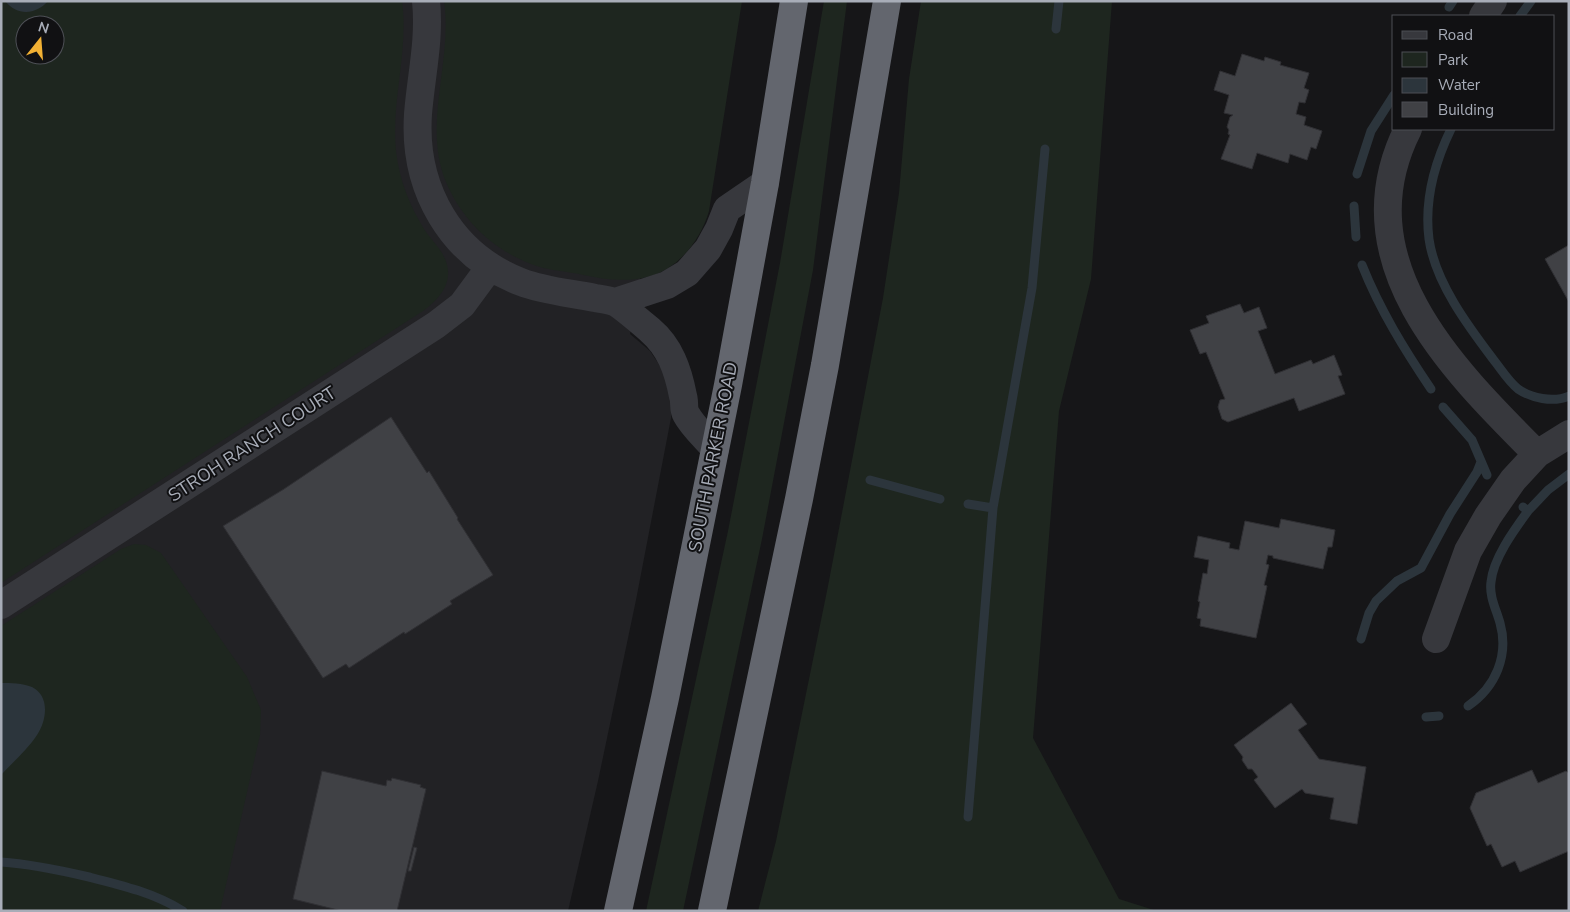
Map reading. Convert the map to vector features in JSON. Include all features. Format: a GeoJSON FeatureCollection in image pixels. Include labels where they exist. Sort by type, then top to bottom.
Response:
{"type":"FeatureCollection","features":[{"type":"Feature","properties":{"kind":"highway","name":"SOUTH PARKER ROAD"},"geometry":{"type":"LineString","coordinates":[[618,911],[667,688],[715,450],[765,183],[794,1]]}},
{"type":"Feature","properties":{"kind":"highway"},"geometry":{"type":"LineString","coordinates":[[712,911],[799,499],[825,366],[887,1]]}},
{"type":"Feature","properties":{"kind":"street"},"geometry":{"type":"LineString","coordinates":[[426,1],[427,29],[417,134],[423,175],[446,224],[466,248],[505,276],[527,284],[615,302],[650,330],[664,346],[676,366],[685,413],[715,450]]}},
{"type":"Feature","properties":{"kind":"street"},"geometry":{"type":"LineString","coordinates":[[1484,15],[1493,1]]}},
{"type":"Feature","properties":{"kind":"street"},"geometry":{"type":"LineString","coordinates":[[1408,130],[1396,159],[1390,181],[1388,206],[1391,245],[1402,281],[1417,312],[1437,344],[1468,383],[1537,454]]}},
{"type":"Feature","properties":{"kind":"street"},"geometry":{"type":"LineString","coordinates":[[615,302],[666,286],[687,273],[708,249],[727,209],[765,183]]}},
{"type":"Feature","properties":{"kind":"street","name":"STROH RANCH COURT"},"geometry":{"type":"LineString","coordinates":[[1,605],[436,325],[462,305],[490,267]]}},
{"type":"Feature","properties":{"kind":"street"},"geometry":{"type":"LineString","coordinates":[[1436,639],[1468,551],[1497,501],[1537,454],[1569,434]]}},
{"type":"Feature","properties":{"kind":"shaded area"},"geometry":{"type":"Polygon","coordinates":[[[1,1],[686,1],[644,268],[640,279],[630,334],[650,351],[664,372],[671,396],[671,418],[636,600],[598,781],[568,911],[1,911],[1,1]]]}},
{"type":"Feature","properties":{"kind":"green space"},"geometry":{"type":"Polygon","coordinates":[[[1,1],[402,1],[404,22],[396,109],[396,152],[404,188],[410,202],[424,229],[442,253],[448,271],[448,279],[441,293],[423,311],[1,583],[1,1]]]}},
{"type":"Feature","properties":{"kind":"green space"},"geometry":{"type":"Polygon","coordinates":[[[444,1],[742,1],[709,211],[700,234],[685,254],[655,275],[627,280],[603,279],[531,264],[504,250],[480,232],[453,196],[439,160],[437,115],[445,46],[444,1]]]}},
{"type":"Feature","properties":{"kind":"green space"},"geometry":{"type":"Polygon","coordinates":[[[824,1],[847,1],[813,270],[762,539],[683,911],[646,911],[728,531],[780,263],[824,1]]]}},
{"type":"Feature","properties":{"kind":"green space"},"geometry":{"type":"Polygon","coordinates":[[[921,1],[1112,1],[1091,279],[1059,411],[1033,738],[1119,899],[1157,911],[758,911],[776,841],[828,586],[883,298],[899,193],[909,79],[921,1]]]}},
{"type":"Feature","properties":{"kind":"green space"},"geometry":{"type":"Polygon","coordinates":[[[134,544],[146,545],[161,553],[247,677],[261,710],[260,735],[220,911],[1,911],[1,626],[121,549],[134,544]]]}},
{"type":"Feature","properties":{"kind":"water"},"geometry":{"type":"Polygon","coordinates":[[[5,1],[48,1],[38,9],[27,12],[15,9],[5,1]]]}},
{"type":"Feature","properties":{"kind":"water"},"geometry":{"type":"Polygon","coordinates":[[[1,683],[20,684],[32,687],[38,691],[44,702],[45,716],[37,735],[1,775],[1,683]]]}},
{"type":"Feature","properties":{"kind":"building"},"geometry":{"type":"Polygon","coordinates":[[[1242,54],[1264,61],[1265,57],[1281,62],[1280,65],[1309,73],[1304,88],[1309,90],[1305,103],[1299,102],[1296,114],[1306,117],[1304,125],[1322,131],[1316,149],[1311,147],[1307,160],[1290,154],[1288,163],[1257,153],[1252,169],[1221,159],[1230,135],[1228,134],[1229,130],[1227,127],[1230,117],[1233,115],[1224,113],[1229,95],[1214,90],[1220,71],[1235,76],[1242,54]]]}},
{"type":"Feature","properties":{"kind":"building"},"geometry":{"type":"Polygon","coordinates":[[[1569,245],[1569,302],[1545,259],[1569,245]]]}},
{"type":"Feature","properties":{"kind":"building"},"geometry":{"type":"Polygon","coordinates":[[[1240,304],[1244,313],[1259,307],[1267,328],[1258,331],[1275,374],[1311,360],[1313,364],[1334,355],[1342,375],[1338,376],[1345,394],[1299,411],[1294,398],[1228,422],[1222,419],[1218,407],[1220,400],[1225,399],[1206,352],[1200,354],[1190,330],[1209,323],[1206,316],[1240,304]]]}},
{"type":"Feature","properties":{"kind":"building"},"geometry":{"type":"Polygon","coordinates":[[[391,417],[427,473],[429,471],[493,575],[450,601],[452,604],[405,634],[404,632],[349,668],[346,664],[323,678],[223,526],[284,489],[391,417]]]}},
{"type":"Feature","properties":{"kind":"building"},"geometry":{"type":"Polygon","coordinates":[[[1281,519],[1335,530],[1332,547],[1328,547],[1323,569],[1273,558],[1273,556],[1268,555],[1266,564],[1269,565],[1264,585],[1267,586],[1256,638],[1200,626],[1201,619],[1197,618],[1200,602],[1198,601],[1203,573],[1207,574],[1209,560],[1194,557],[1198,536],[1230,543],[1229,548],[1239,550],[1245,521],[1279,528],[1281,519]]]}},
{"type":"Feature","properties":{"kind":"building"},"geometry":{"type":"Polygon","coordinates":[[[1291,703],[1307,724],[1298,730],[1319,759],[1366,767],[1357,824],[1330,819],[1334,798],[1305,793],[1302,789],[1275,808],[1254,780],[1258,777],[1252,769],[1248,769],[1242,760],[1243,757],[1234,745],[1291,703]]]}},
{"type":"Feature","properties":{"kind":"building"},"geometry":{"type":"Polygon","coordinates":[[[1532,770],[1538,783],[1566,771],[1569,774],[1569,851],[1520,872],[1515,861],[1502,867],[1491,844],[1487,846],[1470,808],[1476,793],[1532,770]]]}},
{"type":"Feature","properties":{"kind":"building"},"geometry":{"type":"Polygon","coordinates":[[[322,771],[386,786],[387,780],[391,781],[392,778],[421,785],[420,787],[426,789],[397,911],[342,911],[293,899],[322,771]]]}},
{"type":"Feature","properties":{"kind":"building"},"geometry":{"type":"Polygon","coordinates":[[[414,847],[417,848],[411,871],[408,871],[414,847]]]}},
{"type":"Feature","properties":{"kind":"waterway"},"geometry":{"type":"LineString","coordinates":[[1056,29],[1059,1]]}},
{"type":"Feature","properties":{"kind":"waterway"},"geometry":{"type":"LineString","coordinates":[[1449,7],[1453,1]]}},
{"type":"Feature","properties":{"kind":"waterway"},"geometry":{"type":"LineString","coordinates":[[1521,15],[1531,1]]}},
{"type":"Feature","properties":{"kind":"waterway"},"geometry":{"type":"LineString","coordinates":[[1357,174],[1371,131],[1392,98]]}},
{"type":"Feature","properties":{"kind":"waterway"},"geometry":{"type":"LineString","coordinates":[[1451,130],[1435,169],[1428,210],[1429,239],[1432,255],[1445,287],[1463,318],[1514,386],[1529,395],[1542,398],[1556,399],[1569,396]]}},
{"type":"Feature","properties":{"kind":"waterway"},"geometry":{"type":"LineString","coordinates":[[968,817],[993,508],[1032,288],[1045,149]]}},
{"type":"Feature","properties":{"kind":"waterway"},"geometry":{"type":"LineString","coordinates":[[1354,206],[1356,237]]}},
{"type":"Feature","properties":{"kind":"waterway"},"geometry":{"type":"LineString","coordinates":[[1362,265],[1393,329],[1431,389]]}},
{"type":"Feature","properties":{"kind":"waterway"},"geometry":{"type":"LineString","coordinates":[[1443,407],[1472,440],[1487,475]]}},
{"type":"Feature","properties":{"kind":"waterway"},"geometry":{"type":"LineString","coordinates":[[1361,639],[1369,613],[1376,601],[1397,581],[1421,568],[1481,462]]}},
{"type":"Feature","properties":{"kind":"waterway"},"geometry":{"type":"LineString","coordinates":[[1528,511],[1548,490],[1569,474]]}},
{"type":"Feature","properties":{"kind":"waterway"},"geometry":{"type":"LineString","coordinates":[[870,480],[940,499]]}},
{"type":"Feature","properties":{"kind":"waterway"},"geometry":{"type":"LineString","coordinates":[[968,504],[993,508]]}},
{"type":"Feature","properties":{"kind":"waterway"},"geometry":{"type":"LineString","coordinates":[[1468,706],[1486,690],[1498,669],[1503,647],[1500,623],[1492,597],[1491,582],[1500,554],[1528,511],[1523,507]]}},
{"type":"Feature","properties":{"kind":"waterway"},"geometry":{"type":"LineString","coordinates":[[1426,717],[1439,716]]}},
{"type":"Feature","properties":{"kind":"waterway"},"geometry":{"type":"LineString","coordinates":[[1,862],[78,874],[113,883],[149,894],[183,911]]}}]}
